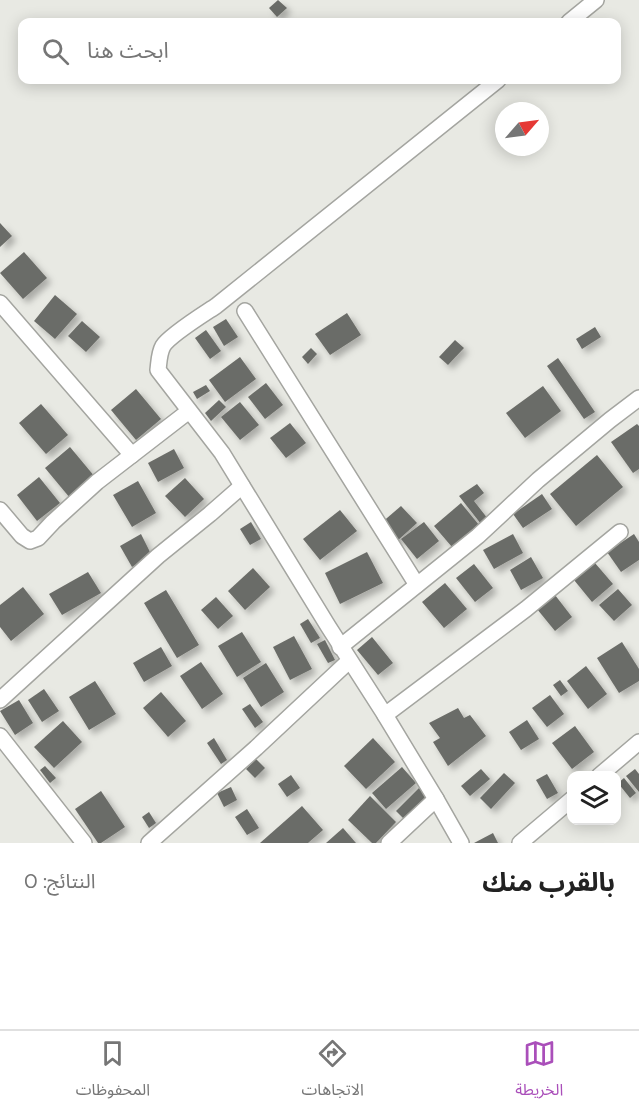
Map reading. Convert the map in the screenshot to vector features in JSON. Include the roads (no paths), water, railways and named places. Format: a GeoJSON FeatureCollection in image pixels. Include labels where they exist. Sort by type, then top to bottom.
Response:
{"type":"FeatureCollection","features":[{"type":"Feature","properties":{"kind":"street"},"geometry":{"type":"LineString","coordinates":[[573,18],[596,0]]}},
{"type":"Feature","properties":{"kind":"street"},"geometry":{"type":"LineString","coordinates":[[461,843],[385,715],[349,661],[222,453],[158,369],[160,353],[171,338],[216,306],[493,84]]}},
{"type":"Feature","properties":{"kind":"street"},"geometry":{"type":"LineString","coordinates":[[0,303],[132,455]]}},
{"type":"Feature","properties":{"kind":"street"},"geometry":{"type":"LineString","coordinates":[[245,311],[417,585]]}},
{"type":"Feature","properties":{"kind":"street"},"geometry":{"type":"LineString","coordinates":[[340,646],[478,536],[556,465],[639,398]]}},
{"type":"Feature","properties":{"kind":"street"},"geometry":{"type":"LineString","coordinates":[[0,510],[22,536],[30,541],[38,538],[97,482],[189,411]]}},
{"type":"Feature","properties":{"kind":"street"},"geometry":{"type":"LineString","coordinates":[[0,700],[158,556],[242,486]]}},
{"type":"Feature","properties":{"kind":"street"},"geometry":{"type":"LineString","coordinates":[[385,715],[526,609],[620,532]]}},
{"type":"Feature","properties":{"kind":"street"},"geometry":{"type":"LineString","coordinates":[[149,843],[349,661]]}},
{"type":"Feature","properties":{"kind":"street"},"geometry":{"type":"LineString","coordinates":[[0,738],[84,843]]}},
{"type":"Feature","properties":{"kind":"street"},"geometry":{"type":"LineString","coordinates":[[605,771],[639,742]]}},
{"type":"Feature","properties":{"kind":"street"},"geometry":{"type":"LineString","coordinates":[[389,843],[436,800]]}},
{"type":"Feature","properties":{"kind":"street"},"geometry":{"type":"LineString","coordinates":[[520,843],[567,803]]}}]}
